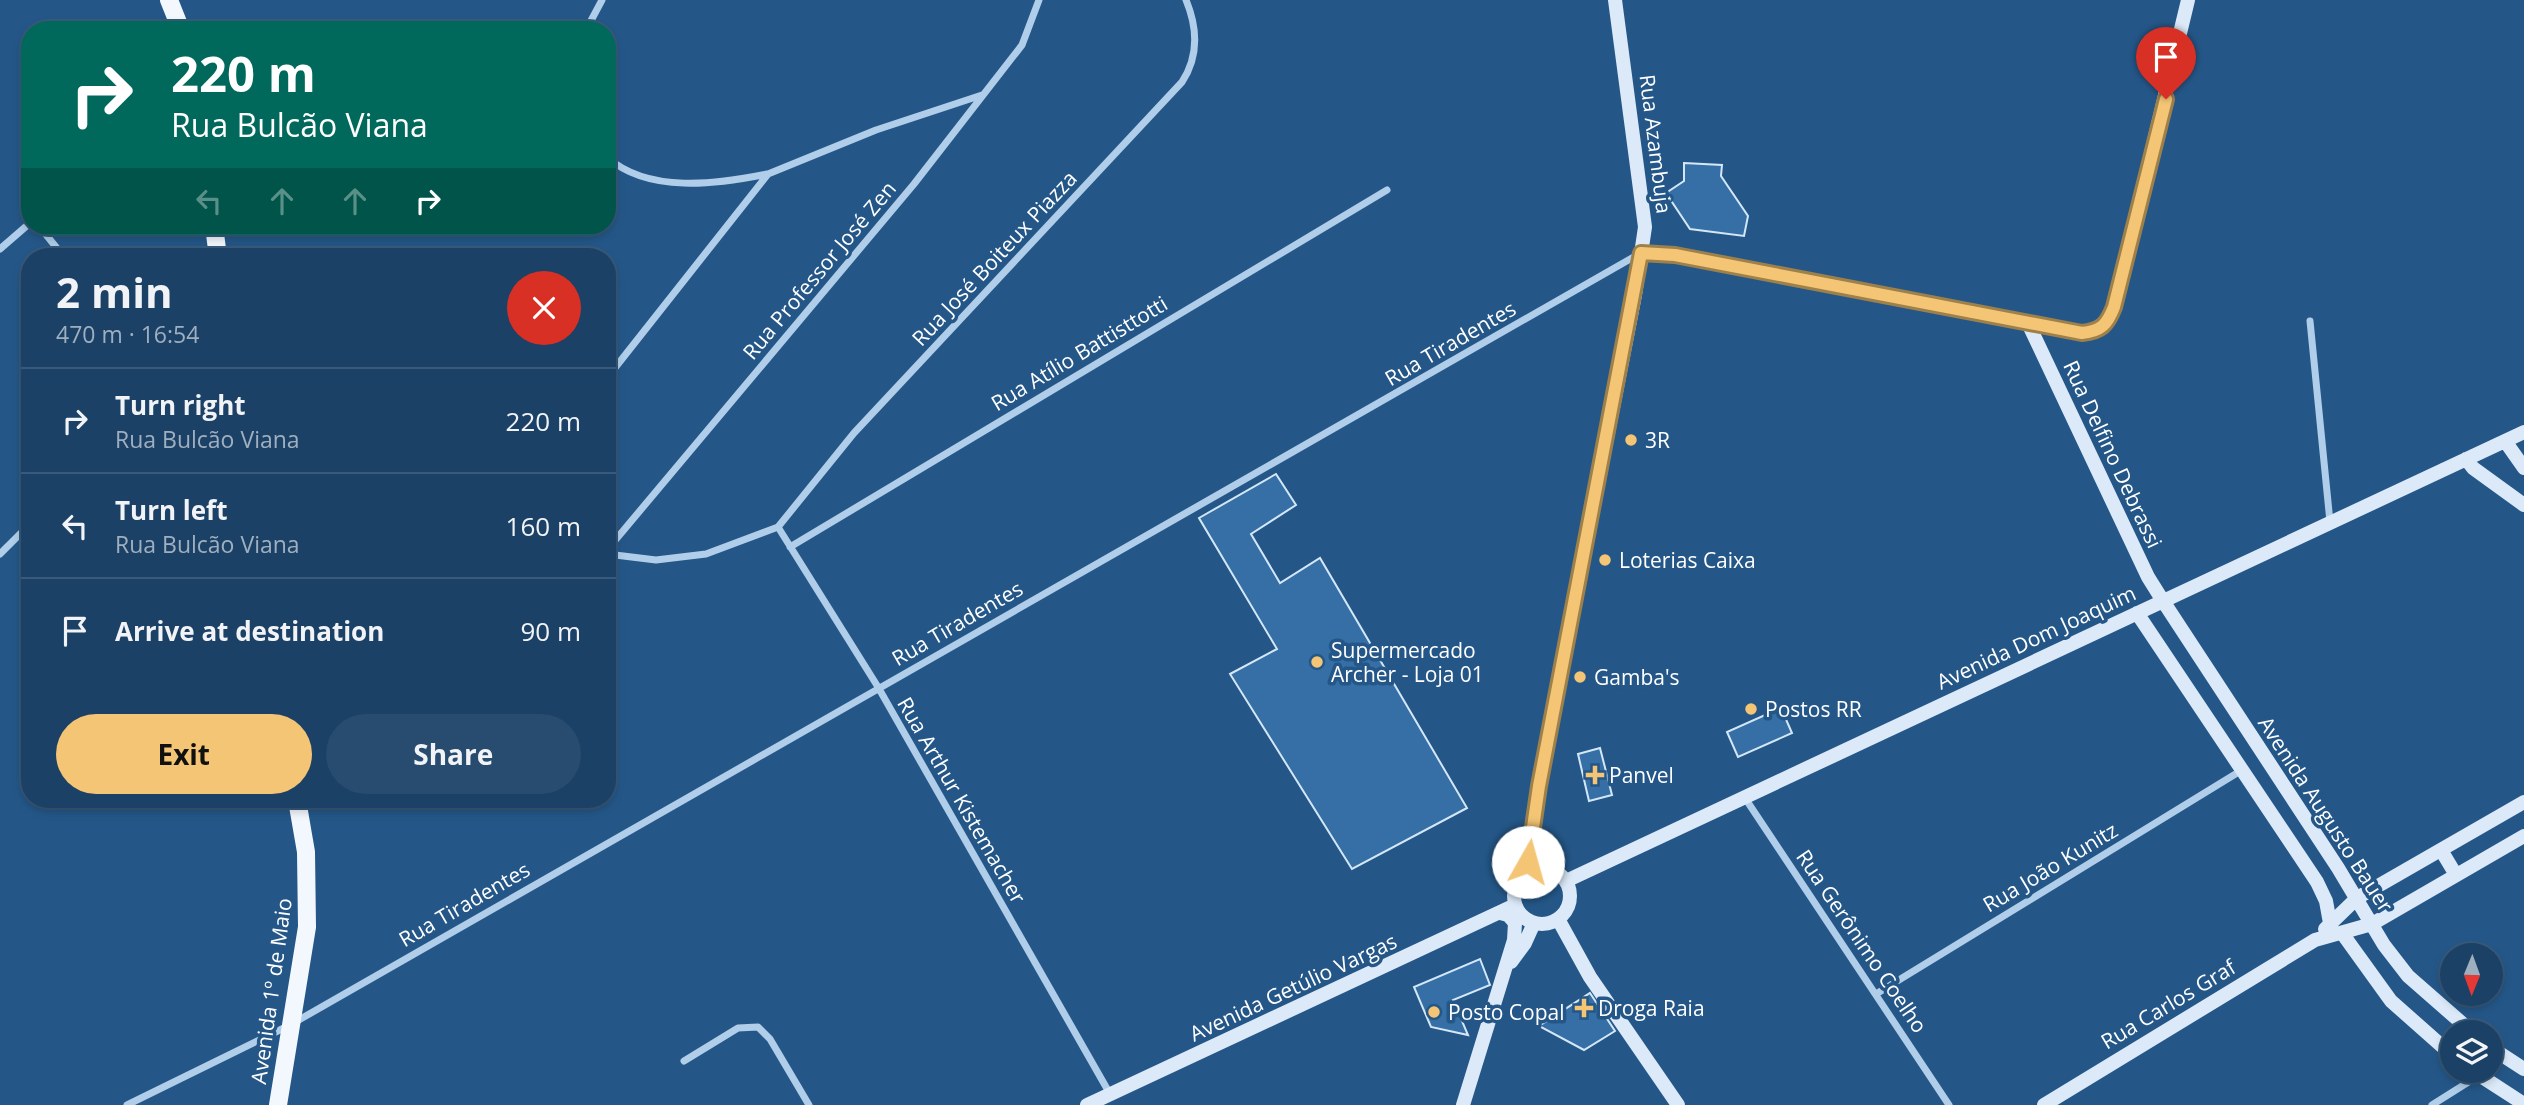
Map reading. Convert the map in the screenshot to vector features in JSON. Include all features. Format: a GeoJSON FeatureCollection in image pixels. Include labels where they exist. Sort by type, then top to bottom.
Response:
{"type":"FeatureCollection","features":[{"type":"Feature","properties":{"kind":"main road"},"geometry":{"type":"LineString","coordinates":[[169,0],[177,21]]}},
{"type":"Feature","properties":{"kind":"main road","name":"Rua Azambuja"},"geometry":{"type":"LineString","coordinates":[[1529,871],[1528,852],[1539,786],[1645,227],[1615,0]]}},
{"type":"Feature","properties":{"kind":"main road"},"geometry":{"type":"LineString","coordinates":[[1641,253],[1675,255],[2082,333],[2099,331],[2108,322],[2136,226],[2188,0]]}},
{"type":"Feature","properties":{"kind":"main road","name":"Rua Delfino Debrassi"},"geometry":{"type":"LineString","coordinates":[[2028,323],[2148,577],[2163,601]]}},
{"type":"Feature","properties":{"kind":"main road","name":"Avenida Dom Joaquim"},"geometry":{"type":"LineString","coordinates":[[1566,881],[2524,432]]}},
{"type":"Feature","properties":{"kind":"main road"},"geometry":{"type":"LineString","coordinates":[[2505,441],[2524,468]]}},
{"type":"Feature","properties":{"kind":"main road"},"geometry":{"type":"LineString","coordinates":[[2466,459],[2473,468],[2524,505]]}},
{"type":"Feature","properties":{"kind":"main road","name":"Avenida Augusto Bauer"},"geometry":{"type":"LineString","coordinates":[[2163,601],[2372,924],[2409,976],[2458,1020]]}},
{"type":"Feature","properties":{"kind":"main road"},"geometry":{"type":"LineString","coordinates":[[2137,613],[2317,882],[2336,928],[2391,1001],[2440,1044]]}},
{"type":"Feature","properties":{"kind":"main road"},"geometry":{"type":"LineString","coordinates":[[2243,770],[2265,757]]}},
{"type":"Feature","properties":{"kind":"main road"},"geometry":{"type":"LineString","coordinates":[[2357,898],[2524,802]]}},
{"type":"Feature","properties":{"kind":"main road","name":"Avenida 1º de Maio"},"geometry":{"type":"LineString","coordinates":[[278,1105],[302,964],[308,903],[306,852],[299,808]]}},
{"type":"Feature","properties":{"kind":"main road"},"geometry":{"type":"LineString","coordinates":[[2336,928],[2372,924],[2524,835]]}},
{"type":"Feature","properties":{"kind":"main road"},"geometry":{"type":"LineString","coordinates":[[2441,849],[2456,876]]}},
{"type":"Feature","properties":{"kind":"main road"},"geometry":{"type":"LineString","coordinates":[[1549,869],[1566,881],[1570,901],[1558,919],[1543,925],[1534,923],[1519,913],[1515,905],[1514,889],[1529,871],[1549,869]]}},
{"type":"Feature","properties":{"kind":"main road","name":"Rua Carlos Graf"},"geometry":{"type":"LineString","coordinates":[[2044,1105],[2336,928],[2357,898]]}},
{"type":"Feature","properties":{"kind":"main road","name":"Avenida Getúlio Vargas"},"geometry":{"type":"LineString","coordinates":[[1087,1105],[1515,905]]}},
{"type":"Feature","properties":{"kind":"main road"},"geometry":{"type":"LineString","coordinates":[[1463,1105],[1508,966],[1515,923],[1508,915],[1500,913]]}},
{"type":"Feature","properties":{"kind":"main road"},"geometry":{"type":"LineString","coordinates":[[1558,919],[1590,977],[1678,1105]]}},
{"type":"Feature","properties":{"kind":"main road"},"geometry":{"type":"LineString","coordinates":[[1508,966],[1525,943],[1534,923]]}},
{"type":"Feature","properties":{"kind":"main road"},"geometry":{"type":"LineString","coordinates":[[2504,1056],[2524,1069]]}},
{"type":"Feature","properties":{"kind":"main road"},"geometry":{"type":"LineString","coordinates":[[2497,1083],[2524,1103]]}},
{"type":"Feature","properties":{"kind":"street"},"geometry":{"type":"LineString","coordinates":[[591,21],[602,0]]}},
{"type":"Feature","properties":{"kind":"street","name":"Rua Professor José Zen"},"geometry":{"type":"LineString","coordinates":[[616,541],[855,256],[1022,45],[1039,0]]}},
{"type":"Feature","properties":{"kind":"street","name":"Rua José Boiteux Piazza"},"geometry":{"type":"LineString","coordinates":[[778,527],[854,433],[1182,82],[1193,65],[1195,45],[1194,20],[1186,0]]}},
{"type":"Feature","properties":{"kind":"street"},"geometry":{"type":"LineString","coordinates":[[616,165],[621,169],[692,184],[723,183],[768,174],[876,130],[982,95]]}},
{"type":"Feature","properties":{"kind":"street"},"geometry":{"type":"LineString","coordinates":[[616,367],[768,174]]}},
{"type":"Feature","properties":{"kind":"street","name":"Rua Atílio Battisttotti"},"geometry":{"type":"LineString","coordinates":[[790,547],[1387,190]]}},
{"type":"Feature","properties":{"kind":"street"},"geometry":{"type":"LineString","coordinates":[[0,248],[21,230]]}},
{"type":"Feature","properties":{"kind":"street","name":"Rua Tiradentes"},"geometry":{"type":"LineString","coordinates":[[127,1105],[290,1025],[1641,253]]}},
{"type":"Feature","properties":{"kind":"street"},"geometry":{"type":"LineString","coordinates":[[2310,321],[2330,523]]}},
{"type":"Feature","properties":{"kind":"street"},"geometry":{"type":"LineString","coordinates":[[616,553],[656,560],[706,554],[778,527]]}},
{"type":"Feature","properties":{"kind":"street","name":"Rua Arthur Kistemacher"},"geometry":{"type":"LineString","coordinates":[[778,527],[878,687],[1111,1094]]}},
{"type":"Feature","properties":{"kind":"street"},"geometry":{"type":"LineString","coordinates":[[0,554],[21,533]]}},
{"type":"Feature","properties":{"kind":"street","name":"Rua João Kunitz"},"geometry":{"type":"LineString","coordinates":[[1876,994],[2243,770]]}},
{"type":"Feature","properties":{"kind":"street","name":"Rua Gerônimo Coelho"},"geometry":{"type":"LineString","coordinates":[[1745,797],[1949,1105]]}},
{"type":"Feature","properties":{"kind":"street"},"geometry":{"type":"LineString","coordinates":[[684,1061],[738,1028],[758,1027],[770,1039],[809,1105]]}},
{"type":"Feature","properties":{"kind":"street"},"geometry":{"type":"LineString","coordinates":[[2432,1105],[2464,1083]]}},
{"type":"Feature","properties":{"kind":"building"},"geometry":{"type":"Polygon","coordinates":[[[1684,163],[1722,165],[1721,176],[1748,216],[1744,236],[1690,229],[1666,193],[1684,181],[1684,163]]]}},
{"type":"Feature","properties":{"kind":"building","name":"Supermercado Archer - Loja 01"},"geometry":{"type":"Polygon","coordinates":[[[1276,474],[1296,505],[1251,534],[1280,583],[1320,558],[1467,808],[1352,869],[1230,674],[1277,649],[1199,518],[1276,474]]]}},
{"type":"Feature","properties":{"kind":"building"},"geometry":{"type":"Polygon","coordinates":[[[1781,708],[1792,733],[1738,757],[1727,732],[1781,708]]]}},
{"type":"Feature","properties":{"kind":"building","name":"Panvel"},"geometry":{"type":"Polygon","coordinates":[[[1600,748],[1612,795],[1589,801],[1578,754],[1600,748]]]}},
{"type":"Feature","properties":{"kind":"building"},"geometry":{"type":"Polygon","coordinates":[[[1480,959],[1490,985],[1453,1000],[1468,1035],[1431,1027],[1414,987],[1480,959]]]}},
{"type":"Feature","properties":{"kind":"building","name":"Droga Raia"},"geometry":{"type":"Polygon","coordinates":[[[1590,993],[1615,1031],[1584,1050],[1539,1026],[1590,993]]]}},
{"type":"Feature","properties":{"kind":"place","name":"3R"},"geometry":{"type":"Point","coordinates":[1631,440]}},
{"type":"Feature","properties":{"kind":"place","name":"Loterias Caixa"},"geometry":{"type":"Point","coordinates":[1605,560]}},
{"type":"Feature","properties":{"kind":"place","name":"Supermercado Archer - Loja 01"},"geometry":{"type":"Point","coordinates":[1317,662]}},
{"type":"Feature","properties":{"kind":"place","name":"Gamba's"},"geometry":{"type":"Point","coordinates":[1580,677]}},
{"type":"Feature","properties":{"kind":"place","name":"Postos RR"},"geometry":{"type":"Point","coordinates":[1751,709]}},
{"type":"Feature","properties":{"kind":"place","name":"Panvel"},"geometry":{"type":"Point","coordinates":[1595,775]}},
{"type":"Feature","properties":{"kind":"place","name":"Droga Raia"},"geometry":{"type":"Point","coordinates":[1584,1008]}},
{"type":"Feature","properties":{"kind":"place","name":"Posto Copal"},"geometry":{"type":"Point","coordinates":[1434,1012]}},
{"type":"Feature","properties":{"kind":"route"},"geometry":{"type":"LineString","coordinates":[[1528,862],[1539,786],[1641,253],[1675,255],[2082,333],[2099,331],[2108,322],[2114,307],[2166,99]]}}]}
